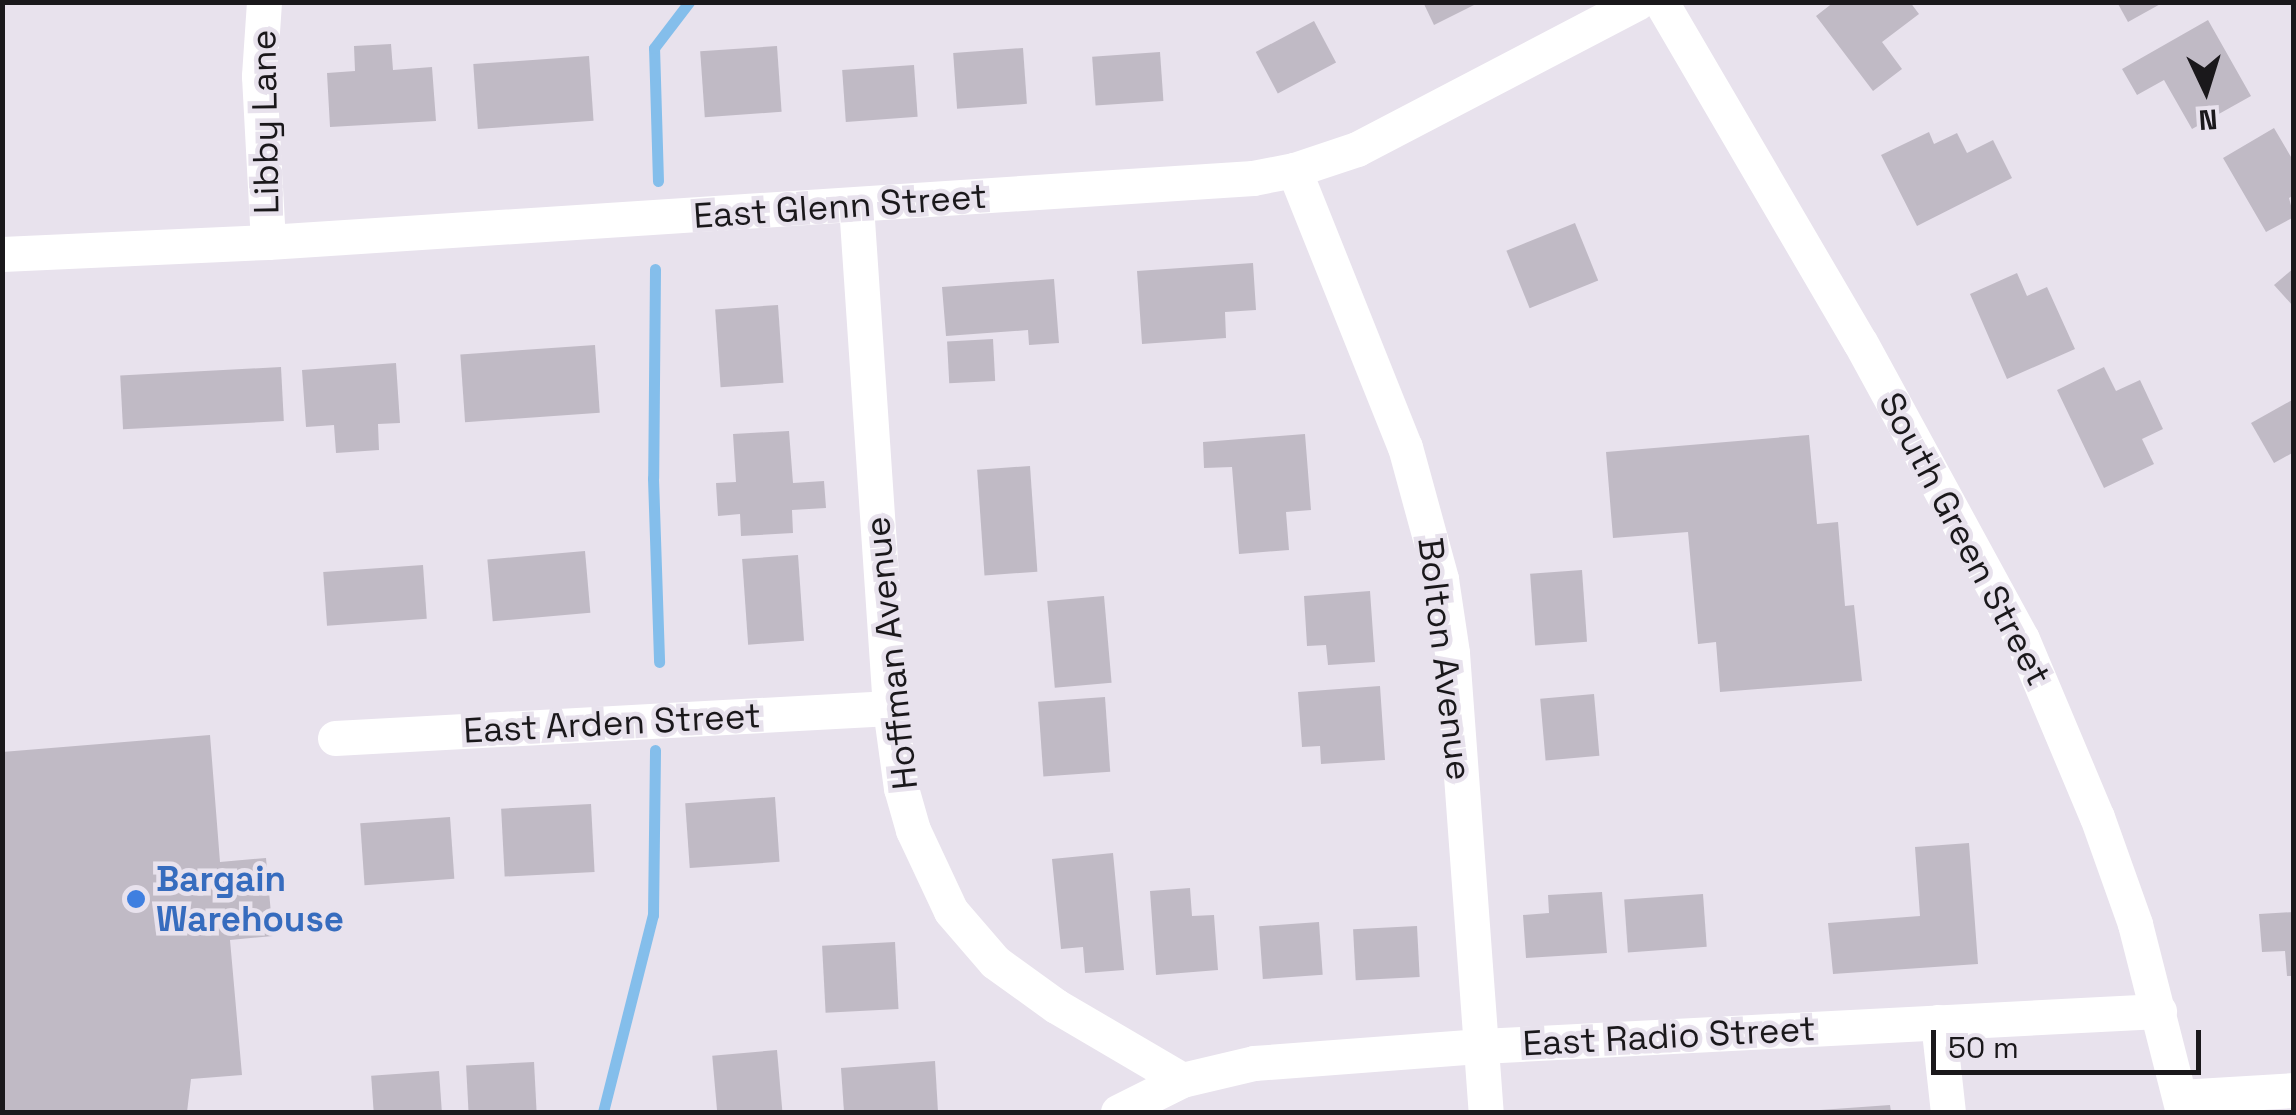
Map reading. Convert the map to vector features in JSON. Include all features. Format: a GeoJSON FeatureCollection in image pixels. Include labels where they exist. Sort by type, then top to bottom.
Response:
{"type":"FeatureCollection","features":[{"type":"Feature","properties":{"kind":"street","name":"Libby Lane"},"geometry":{"type":"LineString","coordinates":[[264,2],[259,76],[268,242]]}},
{"type":"Feature","properties":{"kind":"street","name":"East Glenn Street"},"geometry":{"type":"LineString","coordinates":[[2,254],[268,242],[856,205],[1209,181],[1294,170],[1368,143],[1638,2]]}},
{"type":"Feature","properties":{"kind":"street","name":"South Green Street"},"geometry":{"type":"LineString","coordinates":[[1661,2],[1889,392],[2022,638],[2096,816],[2135,924],[2182,1105]]}},
{"type":"Feature","properties":{"kind":"street","name":"Bolton Avenue"},"geometry":{"type":"LineString","coordinates":[[1294,170],[1405,446],[1433,542],[1452,653],[1486,1112]]}},
{"type":"Feature","properties":{"kind":"street","name":"Hoffman Avenue"},"geometry":{"type":"LineString","coordinates":[[856,205],[890,708],[896,766],[913,830],[939,890],[965,930],[1014,978],[1182,1080]]}},
{"type":"Feature","properties":{"kind":"street","name":"East Arden Street"},"geometry":{"type":"LineString","coordinates":[[334,738],[890,708]]}},
{"type":"Feature","properties":{"kind":"street","name":"East Radio Street"},"geometry":{"type":"LineString","coordinates":[[1182,1080],[1254,1063],[1481,1046],[2158,1010]]}},
{"type":"Feature","properties":{"kind":"street"},"geometry":{"type":"LineString","coordinates":[[1938,1022],[1948,1112]]}},
{"type":"Feature","properties":{"kind":"street"},"geometry":{"type":"LineString","coordinates":[[1118,1112],[1182,1080]]}},
{"type":"Feature","properties":{"kind":"street"},"geometry":{"type":"LineString","coordinates":[[2182,1105],[2294,1090]]}},
{"type":"Feature","properties":{"kind":"building"},"geometry":{"type":"Polygon","coordinates":[[[1423,2],[1480,2],[1434,25],[1423,2]]]}},
{"type":"Feature","properties":{"kind":"building"},"geometry":{"type":"Polygon","coordinates":[[[1834,2],[1910,2],[1919,14],[1882,42],[1902,69],[1873,91],[1816,16],[1834,2]]]}},
{"type":"Feature","properties":{"kind":"building"},"geometry":{"type":"Polygon","coordinates":[[[2117,2],[2164,2],[2128,22],[2117,2]]]}},
{"type":"Feature","properties":{"kind":"building"},"geometry":{"type":"Polygon","coordinates":[[[2208,20],[2251,96],[2192,129],[2164,80],[2137,95],[2122,69],[2208,20]]]}},
{"type":"Feature","properties":{"kind":"building"},"geometry":{"type":"Polygon","coordinates":[[[1314,21],[1336,62],[1278,93],[1256,52],[1314,21]]]}},
{"type":"Feature","properties":{"kind":"building"},"geometry":{"type":"Polygon","coordinates":[[[391,44],[393,70],[432,67],[436,121],[330,127],[327,73],[355,71],[354,46],[391,44]]]}},
{"type":"Feature","properties":{"kind":"building"},"geometry":{"type":"Polygon","coordinates":[[[777,46],[782,112],[705,117],[700,51],[777,46]]]}},
{"type":"Feature","properties":{"kind":"building"},"geometry":{"type":"Polygon","coordinates":[[[1023,48],[1027,104],[957,109],[953,53],[1023,48]]]}},
{"type":"Feature","properties":{"kind":"building"},"geometry":{"type":"Polygon","coordinates":[[[1160,52],[1163,101],[1096,106],[1092,57],[1160,52]]]}},
{"type":"Feature","properties":{"kind":"building"},"geometry":{"type":"Polygon","coordinates":[[[589,56],[594,121],[478,129],[473,64],[589,56]]]}},
{"type":"Feature","properties":{"kind":"building"},"geometry":{"type":"Polygon","coordinates":[[[914,65],[918,117],[846,122],[842,70],[914,65]]]}},
{"type":"Feature","properties":{"kind":"building"},"geometry":{"type":"Polygon","coordinates":[[[2274,128],[2294,162],[2294,195],[2289,198],[2294,217],[2266,232],[2223,158],[2274,128]]]}},
{"type":"Feature","properties":{"kind":"building"},"geometry":{"type":"Polygon","coordinates":[[[1929,132],[1934,144],[1957,133],[1967,153],[1993,140],[2012,178],[1917,226],[1881,155],[1929,132]]]}},
{"type":"Feature","properties":{"kind":"building"},"geometry":{"type":"Polygon","coordinates":[[[1575,223],[1598,280],[1530,308],[1506,251],[1575,223]]]}},
{"type":"Feature","properties":{"kind":"building"},"geometry":{"type":"Polygon","coordinates":[[[1253,263],[1256,310],[1225,312],[1226,338],[1142,344],[1137,271],[1253,263]]]}},
{"type":"Feature","properties":{"kind":"building"},"geometry":{"type":"Polygon","coordinates":[[[2294,268],[2294,307],[2274,285],[2294,268]]]}},
{"type":"Feature","properties":{"kind":"building"},"geometry":{"type":"Polygon","coordinates":[[[2017,273],[2027,296],[2047,287],[2075,349],[2007,379],[1970,294],[2017,273]]]}},
{"type":"Feature","properties":{"kind":"building"},"geometry":{"type":"Polygon","coordinates":[[[1054,279],[1059,343],[1029,345],[1028,330],[946,336],[942,287],[1054,279]]]}},
{"type":"Feature","properties":{"kind":"building"},"geometry":{"type":"Polygon","coordinates":[[[778,305],[783,383],[721,387],[715,309],[778,305]]]}},
{"type":"Feature","properties":{"kind":"building"},"geometry":{"type":"Polygon","coordinates":[[[993,339],[995,381],[949,383],[947,341],[993,339]]]}},
{"type":"Feature","properties":{"kind":"building"},"geometry":{"type":"Polygon","coordinates":[[[595,345],[600,413],[465,422],[460,354],[595,345]]]}},
{"type":"Feature","properties":{"kind":"building"},"geometry":{"type":"Polygon","coordinates":[[[396,363],[400,423],[378,424],[379,450],[336,453],[334,425],[306,427],[302,370],[396,363]]]}},
{"type":"Feature","properties":{"kind":"building"},"geometry":{"type":"Polygon","coordinates":[[[281,367],[284,421],[123,429],[120,375],[281,367]]]}},
{"type":"Feature","properties":{"kind":"building"},"geometry":{"type":"Polygon","coordinates":[[[2104,367],[2116,391],[2140,380],[2163,429],[2142,439],[2154,464],[2104,488],[2057,390],[2104,367]]]}},
{"type":"Feature","properties":{"kind":"building"},"geometry":{"type":"Polygon","coordinates":[[[2294,399],[2294,452],[2274,463],[2251,423],[2294,399]]]}},
{"type":"Feature","properties":{"kind":"building"},"geometry":{"type":"Polygon","coordinates":[[[789,431],[793,483],[824,481],[826,508],[792,510],[793,533],[741,536],[740,514],[718,516],[716,483],[736,482],[733,434],[789,431]]]}},
{"type":"Feature","properties":{"kind":"building"},"geometry":{"type":"Polygon","coordinates":[[[1305,434],[1311,510],[1286,512],[1289,550],[1239,554],[1232,467],[1204,468],[1203,442],[1305,434]]]}},
{"type":"Feature","properties":{"kind":"building"},"geometry":{"type":"Polygon","coordinates":[[[1809,435],[1817,524],[1838,522],[1845,606],[1854,605],[1862,681],[1720,692],[1716,642],[1698,644],[1688,532],[1613,538],[1606,452],[1809,435]]]}},
{"type":"Feature","properties":{"kind":"building"},"geometry":{"type":"Polygon","coordinates":[[[1030,466],[1037,572],[985,575],[977,470],[1030,466]]]}},
{"type":"Feature","properties":{"kind":"building"},"geometry":{"type":"Polygon","coordinates":[[[585,551],[590,613],[493,621],[487,560],[585,551]]]}},
{"type":"Feature","properties":{"kind":"building"},"geometry":{"type":"Polygon","coordinates":[[[798,555],[804,641],[748,645],[742,559],[798,555]]]}},
{"type":"Feature","properties":{"kind":"building"},"geometry":{"type":"Polygon","coordinates":[[[423,565],[427,619],[327,626],[323,572],[423,565]]]}},
{"type":"Feature","properties":{"kind":"building"},"geometry":{"type":"Polygon","coordinates":[[[1582,570],[1587,642],[1535,645],[1530,574],[1582,570]]]}},
{"type":"Feature","properties":{"kind":"building"},"geometry":{"type":"Polygon","coordinates":[[[1370,591],[1375,662],[1328,665],[1326,645],[1307,646],[1304,596],[1370,591]]]}},
{"type":"Feature","properties":{"kind":"building"},"geometry":{"type":"Polygon","coordinates":[[[1104,596],[1112,683],[1055,688],[1047,601],[1104,596]]]}},
{"type":"Feature","properties":{"kind":"building"},"geometry":{"type":"Polygon","coordinates":[[[1380,686],[1385,760],[1321,764],[1320,746],[1302,747],[1298,692],[1380,686]]]}},
{"type":"Feature","properties":{"kind":"building"},"geometry":{"type":"Polygon","coordinates":[[[1594,694],[1599,756],[1546,760],[1540,699],[1594,694]]]}},
{"type":"Feature","properties":{"kind":"building"},"geometry":{"type":"Polygon","coordinates":[[[1105,697],[1110,772],[1043,776],[1038,702],[1105,697]]]}},
{"type":"Feature","properties":{"kind":"building","name":"Bargain Warehouse"},"geometry":{"type":"Polygon","coordinates":[[[210,735],[220,862],[266,858],[273,936],[230,940],[242,1075],[191,1079],[187,1112],[2,1112],[2,752],[210,735]]]}},
{"type":"Feature","properties":{"kind":"building"},"geometry":{"type":"Polygon","coordinates":[[[775,797],[780,862],[690,868],[685,803],[775,797]]]}},
{"type":"Feature","properties":{"kind":"building"},"geometry":{"type":"Polygon","coordinates":[[[591,804],[595,872],[505,877],[501,809],[591,804]]]}},
{"type":"Feature","properties":{"kind":"building"},"geometry":{"type":"Polygon","coordinates":[[[450,817],[454,879],[365,885],[360,823],[450,817]]]}},
{"type":"Feature","properties":{"kind":"building"},"geometry":{"type":"Polygon","coordinates":[[[1969,843],[1978,964],[1833,974],[1828,923],[1920,916],[1915,847],[1969,843]]]}},
{"type":"Feature","properties":{"kind":"building"},"geometry":{"type":"Polygon","coordinates":[[[1113,853],[1124,970],[1085,973],[1083,947],[1061,949],[1052,859],[1113,853]]]}},
{"type":"Feature","properties":{"kind":"building"},"geometry":{"type":"Polygon","coordinates":[[[1190,888],[1192,916],[1214,915],[1218,970],[1156,975],[1150,891],[1190,888]]]}},
{"type":"Feature","properties":{"kind":"building"},"geometry":{"type":"Polygon","coordinates":[[[1602,892],[1607,953],[1526,958],[1523,915],[1549,913],[1548,895],[1602,892]]]}},
{"type":"Feature","properties":{"kind":"building"},"geometry":{"type":"Polygon","coordinates":[[[1703,894],[1707,947],[1628,952],[1624,900],[1703,894]]]}},
{"type":"Feature","properties":{"kind":"building"},"geometry":{"type":"Polygon","coordinates":[[[2294,912],[2294,976],[2287,976],[2285,951],[2262,952],[2259,914],[2294,912]]]}},
{"type":"Feature","properties":{"kind":"building"},"geometry":{"type":"Polygon","coordinates":[[[1319,922],[1323,975],[1263,979],[1259,926],[1319,922]]]}},
{"type":"Feature","properties":{"kind":"building"},"geometry":{"type":"Polygon","coordinates":[[[1417,926],[1420,977],[1356,980],[1353,929],[1417,926]]]}},
{"type":"Feature","properties":{"kind":"building"},"geometry":{"type":"Polygon","coordinates":[[[895,942],[899,1009],[826,1013],[822,946],[895,942]]]}},
{"type":"Feature","properties":{"kind":"building"},"geometry":{"type":"Polygon","coordinates":[[[777,1050],[782,1112],[717,1112],[712,1056],[777,1050]]]}},
{"type":"Feature","properties":{"kind":"building"},"geometry":{"type":"Polygon","coordinates":[[[935,1061],[938,1112],[844,1112],[841,1068],[935,1061]]]}},
{"type":"Feature","properties":{"kind":"building"},"geometry":{"type":"Polygon","coordinates":[[[534,1062],[537,1112],[469,1112],[466,1066],[534,1062]]]}},
{"type":"Feature","properties":{"kind":"building"},"geometry":{"type":"Polygon","coordinates":[[[439,1071],[442,1112],[374,1112],[371,1076],[439,1071]]]}},
{"type":"Feature","properties":{"kind":"building"},"geometry":{"type":"Polygon","coordinates":[[[1890,1105],[1891,1112],[1820,1112],[1820,1110],[1890,1105]]]}},
{"type":"Feature","properties":{"kind":"waterway"},"geometry":{"type":"LineString","coordinates":[[658,181],[654,48],[689,2]]}},
{"type":"Feature","properties":{"kind":"waterway"},"geometry":{"type":"LineString","coordinates":[[655,269],[653,478],[659,662]]}},
{"type":"Feature","properties":{"kind":"waterway"},"geometry":{"type":"LineString","coordinates":[[603,1112],[653,915],[655,750]]}},
{"type":"Feature","properties":{"kind":"place","name":"Bargain Warehouse"},"geometry":{"type":"Point","coordinates":[136,899]}}]}
